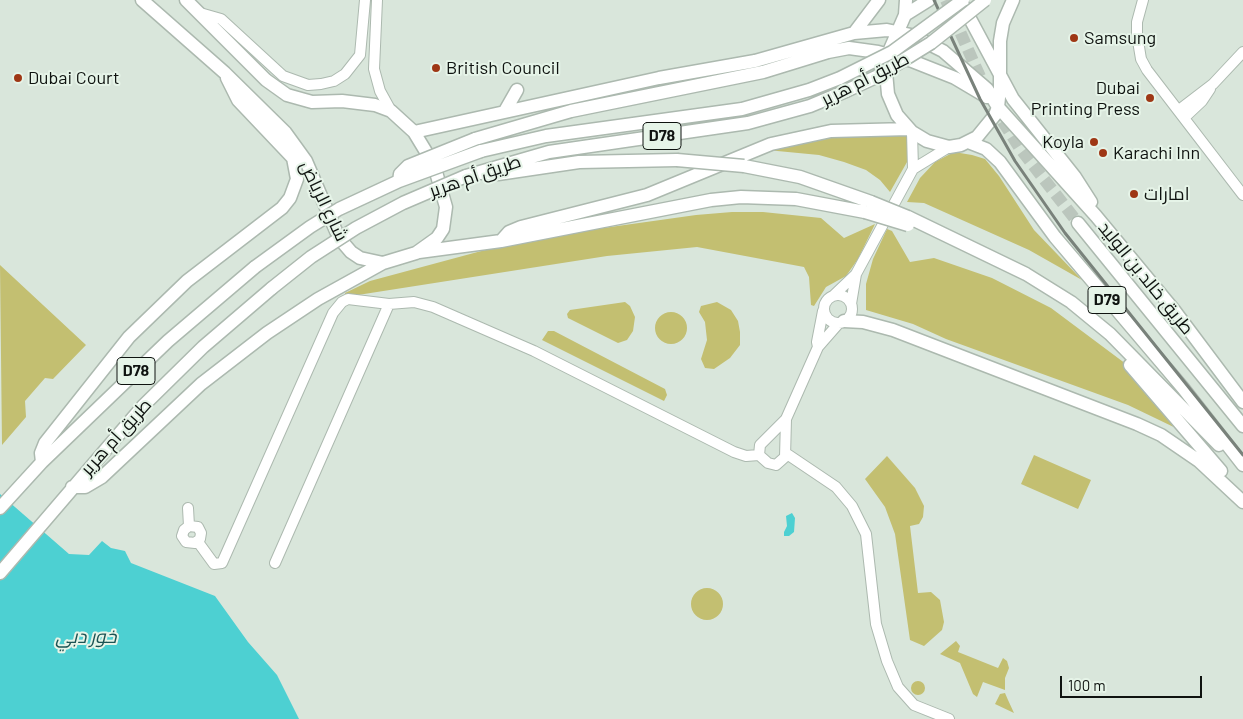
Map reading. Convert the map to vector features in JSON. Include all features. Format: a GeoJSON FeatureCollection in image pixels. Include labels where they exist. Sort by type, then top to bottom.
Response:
{"type":"FeatureCollection","features":[{"type":"Feature","properties":{"kind":"main road","name":"شارع الرياض"},"geometry":{"type":"LineString","coordinates":[[142,0],[226,73],[274,119],[296,146],[314,179],[339,238],[351,252],[360,258],[382,263]]}},
{"type":"Feature","properties":{"kind":"main road"},"geometry":{"type":"LineString","coordinates":[[186,0],[276,88],[300,99],[359,102],[391,111],[414,132],[434,165],[446,208],[443,229],[437,238],[416,253]]}},
{"type":"Feature","properties":{"kind":"main road"},"geometry":{"type":"LineString","coordinates":[[854,32],[879,0]]}},
{"type":"Feature","properties":{"kind":"main road"},"geometry":{"type":"LineString","coordinates":[[906,0],[905,15],[888,54],[886,72],[888,94],[897,114],[910,130],[927,141],[949,147],[968,142],[984,130],[997,104],[1000,41],[1003,23],[1013,0]]}},
{"type":"Feature","properties":{"kind":"main road"},"geometry":{"type":"LineString","coordinates":[[905,15],[929,0]]}},
{"type":"Feature","properties":{"kind":"main road","name":"طريق خالد بن الوليد"},"geometry":{"type":"LineString","coordinates":[[962,0],[998,72],[1024,115],[1089,197],[1096,216],[1188,328],[1243,402]]}},
{"type":"Feature","properties":{"kind":"main road","name":"طريق أم هرير"},"geometry":{"type":"LineString","coordinates":[[0,508],[42,462],[168,341],[282,246],[332,214],[399,180],[481,151],[563,133],[742,109],[809,90],[840,78],[892,52],[962,0]]}},
{"type":"Feature","properties":{"kind":"main road","name":"طريق أم هرير"},"geometry":{"type":"LineString","coordinates":[[0,573],[144,405],[173,376],[272,288],[311,257],[356,228],[403,203],[471,174],[574,147],[716,130],[810,106],[883,73],[931,43],[985,0]]}},
{"type":"Feature","properties":{"kind":"main road"},"geometry":{"type":"LineString","coordinates":[[414,132],[659,78],[762,60],[854,32],[898,32],[911,35],[943,51],[987,90],[997,104],[1096,216]]}},
{"type":"Feature","properties":{"kind":"main road"},"geometry":{"type":"LineString","coordinates":[[399,180],[400,174],[408,166],[476,139],[571,111],[763,72],[839,49],[860,49],[888,54],[941,72],[997,104]]}},
{"type":"Feature","properties":{"kind":"main road"},"geometry":{"type":"LineString","coordinates":[[42,462],[41,453],[44,443],[129,337],[186,281],[282,208],[295,189],[297,179],[293,158],[238,100],[226,73]]}},
{"type":"Feature","properties":{"kind":"main road"},"geometry":{"type":"LineString","coordinates":[[505,111],[517,90]]}},
{"type":"Feature","properties":{"kind":"main road"},"geometry":{"type":"LineString","coordinates":[[501,241],[509,232],[521,226],[647,195],[771,144],[831,131],[910,130]]}},
{"type":"Feature","properties":{"kind":"main road","name":"D79"},"geometry":{"type":"LineString","coordinates":[[968,142],[986,149],[1000,162],[1040,219],[1183,388],[1243,465]]}},
{"type":"Feature","properties":{"kind":"main road"},"geometry":{"type":"LineString","coordinates":[[471,174],[498,174],[555,164],[604,160],[677,160],[744,166],[800,177],[868,207],[952,238],[1049,287],[1071,302],[1110,334],[1243,470]]}},
{"type":"Feature","properties":{"kind":"main road"},"geometry":{"type":"LineString","coordinates":[[72,487],[85,487],[102,477],[201,384],[267,333],[318,299],[382,263],[416,253],[501,241],[711,200],[741,197],[796,199],[868,207]]}},
{"type":"Feature","properties":{"kind":"main road"},"geometry":{"type":"LineString","coordinates":[[1078,223],[1243,426]]}},
{"type":"Feature","properties":{"kind":"main road"},"geometry":{"type":"LineString","coordinates":[[842,322],[863,322],[893,330],[1137,424],[1161,436],[1199,461],[1243,501]]}},
{"type":"Feature","properties":{"kind":"main road"},"geometry":{"type":"LineString","coordinates":[[1110,334],[1115,349],[1243,501]]}},
{"type":"Feature","properties":{"kind":"street"},"geometry":{"type":"LineString","coordinates":[[200,13],[221,19],[283,76],[308,85],[321,84],[334,81],[345,74],[360,55],[365,0]]}},
{"type":"Feature","properties":{"kind":"street"},"geometry":{"type":"LineString","coordinates":[[377,0],[374,69],[380,91],[391,111]]}},
{"type":"Feature","properties":{"kind":"street"},"geometry":{"type":"LineString","coordinates":[[1144,0],[1137,22],[1137,35],[1141,58],[1147,70],[1243,195]]}},
{"type":"Feature","properties":{"kind":"street"},"geometry":{"type":"LineString","coordinates":[[1182,114],[1243,52]]}},
{"type":"Feature","properties":{"kind":"street"},"geometry":{"type":"LineString","coordinates":[[910,130],[913,169]]}},
{"type":"Feature","properties":{"kind":"street"},"geometry":{"type":"LineString","coordinates":[[818,347],[817,342],[826,300],[856,274],[913,169],[949,147]]}},
{"type":"Feature","properties":{"kind":"street"},"geometry":{"type":"LineString","coordinates":[[786,419],[787,454],[780,463],[772,465],[764,462],[759,455],[762,441],[786,419],[818,347],[850,316],[856,274]]}},
{"type":"Feature","properties":{"kind":"street"},"geometry":{"type":"LineString","coordinates":[[834,295],[844,296],[851,304]]}},
{"type":"Feature","properties":{"kind":"street"},"geometry":{"type":"LineString","coordinates":[[188,508],[188,526],[182,533],[184,539],[192,544],[198,542],[214,564],[222,563],[337,307],[348,299],[389,304],[414,302],[433,307],[534,351],[740,455],[759,455]]}},
{"type":"Feature","properties":{"kind":"street"},"geometry":{"type":"LineString","coordinates":[[275,563],[389,304]]}},
{"type":"Feature","properties":{"kind":"street"},"geometry":{"type":"LineString","coordinates":[[823,311],[829,320],[842,322]]}},
{"type":"Feature","properties":{"kind":"street"},"geometry":{"type":"LineString","coordinates":[[787,454],[830,482],[852,506],[866,534],[876,624],[880,641],[898,687],[914,705],[949,719]]}},
{"type":"Feature","properties":{"kind":"shaded area"},"geometry":{"type":"Polygon","coordinates":[[[895,131],[908,136],[911,155],[890,192],[880,180],[866,170],[844,162],[819,155],[767,150],[828,134],[895,131]]]}},
{"type":"Feature","properties":{"kind":"shaded area"},"geometry":{"type":"Polygon","coordinates":[[[954,152],[985,159],[999,176],[1034,230],[1082,280],[1029,250],[924,203],[907,202],[920,178],[935,162],[954,152]]]}},
{"type":"Feature","properties":{"kind":"shaded area"},"geometry":{"type":"Polygon","coordinates":[[[763,212],[821,218],[844,238],[875,224],[858,259],[846,276],[826,287],[814,306],[811,305],[809,277],[804,267],[697,247],[607,256],[345,297],[345,293],[370,281],[485,250],[582,231],[696,215],[763,212]]]}},
{"type":"Feature","properties":{"kind":"shaded area"},"geometry":{"type":"Polygon","coordinates":[[[887,229],[892,231],[910,262],[934,258],[992,278],[1051,308],[1126,364],[1182,431],[1128,405],[946,339],[913,324],[866,310],[866,284],[873,259],[887,229]]]}},
{"type":"Feature","properties":{"kind":"shaded area"},"geometry":{"type":"Polygon","coordinates":[[[0,265],[86,345],[53,379],[45,378],[25,401],[26,417],[2,445],[0,265]]]}},
{"type":"Feature","properties":{"kind":"shaded area"},"geometry":{"type":"Polygon","coordinates":[[[625,302],[630,306],[635,317],[633,331],[627,340],[618,343],[568,318],[567,314],[570,310],[625,302]]]}},
{"type":"Feature","properties":{"kind":"shaded area"},"geometry":{"type":"Polygon","coordinates":[[[717,302],[731,310],[738,321],[740,345],[730,358],[714,369],[705,368],[701,359],[707,340],[705,322],[699,312],[701,306],[717,302]]]}},
{"type":"Feature","properties":{"kind":"shaded area"},"geometry":{"type":"Polygon","coordinates":[[[671,312],[677,313],[682,317],[686,322],[686,334],[682,339],[677,343],[671,344],[665,343],[660,339],[656,334],[655,328],[656,322],[660,317],[665,313],[671,312]]]}},
{"type":"Feature","properties":{"kind":"shaded area"},"geometry":{"type":"Polygon","coordinates":[[[548,331],[554,331],[665,389],[667,395],[664,401],[542,340],[548,331]]]}},
{"type":"Feature","properties":{"kind":"shaded area"},"geometry":{"type":"Polygon","coordinates":[[[1034,455],[1091,480],[1078,509],[1021,484],[1034,455]]]}},
{"type":"Feature","properties":{"kind":"shaded area"},"geometry":{"type":"Polygon","coordinates":[[[887,456],[915,488],[924,506],[923,517],[919,524],[910,526],[918,593],[931,592],[940,600],[944,622],[942,630],[924,646],[910,640],[895,534],[885,507],[865,479],[887,456]]]}},
{"type":"Feature","properties":{"kind":"shaded area"},"geometry":{"type":"Polygon","coordinates":[[[707,588],[719,592],[723,604],[719,616],[707,620],[695,616],[691,604],[695,592],[707,588]]]}},
{"type":"Feature","properties":{"kind":"shaded area"},"geometry":{"type":"Polygon","coordinates":[[[956,641],[960,646],[958,652],[998,668],[1003,658],[1007,661],[1009,668],[1005,678],[1005,690],[983,682],[977,697],[973,694],[960,663],[940,654],[956,641]]]}},
{"type":"Feature","properties":{"kind":"shaded area"},"geometry":{"type":"Polygon","coordinates":[[[915,681],[921,681],[925,688],[921,695],[915,695],[911,691],[911,685],[915,681]]]}},
{"type":"Feature","properties":{"kind":"shaded area"},"geometry":{"type":"Polygon","coordinates":[[[1005,693],[1014,713],[995,704],[1000,694],[1005,693]]]}},
{"type":"Feature","properties":{"kind":"water","name":"خور دبي"},"geometry":{"type":"Polygon","coordinates":[[[0,494],[69,554],[89,555],[102,541],[111,548],[125,551],[131,563],[215,596],[248,642],[277,675],[299,719],[0,719],[0,494]]]}},
{"type":"Feature","properties":{"kind":"water"},"geometry":{"type":"Polygon","coordinates":[[[792,513],[795,518],[794,532],[789,536],[784,536],[787,526],[786,516],[792,513]]]}},
{"type":"Feature","properties":{"kind":"tunnel"},"geometry":{"type":"LineString","coordinates":[[946,0],[985,88]]}},
{"type":"Feature","properties":{"kind":"tunnel"},"geometry":{"type":"LineString","coordinates":[[993,106],[1019,147],[1078,223]]}},
{"type":"Feature","properties":{"kind":"railway"},"geometry":{"type":"LineString","coordinates":[[934,0],[980,99],[1015,161],[1065,233],[1243,455]]}},
{"type":"Feature","properties":{"kind":"place","name":"Samsung"},"geometry":{"type":"Point","coordinates":[1074,38]}},
{"type":"Feature","properties":{"kind":"place","name":"British Council"},"geometry":{"type":"Point","coordinates":[436,68]}},
{"type":"Feature","properties":{"kind":"place","name":"Dubai Court"},"geometry":{"type":"Point","coordinates":[18,78]}},
{"type":"Feature","properties":{"kind":"place","name":"Dubai Printing Press"},"geometry":{"type":"Point","coordinates":[1150,98]}},
{"type":"Feature","properties":{"kind":"place","name":"Koyla"},"geometry":{"type":"Point","coordinates":[1094,142]}},
{"type":"Feature","properties":{"kind":"place","name":"Karachi Inn"},"geometry":{"type":"Point","coordinates":[1103,153]}},
{"type":"Feature","properties":{"kind":"place","name":"امارات"},"geometry":{"type":"Point","coordinates":[1134,194]}}]}
